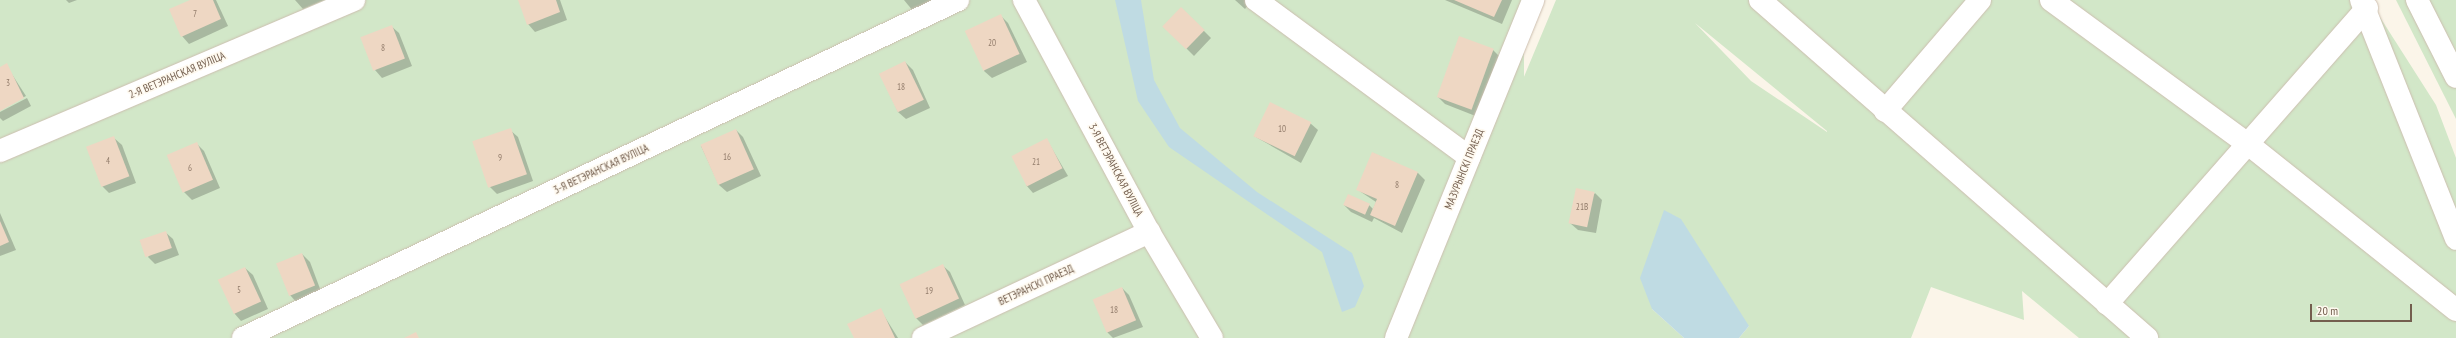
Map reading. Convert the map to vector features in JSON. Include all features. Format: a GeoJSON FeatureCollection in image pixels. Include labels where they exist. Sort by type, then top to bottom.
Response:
{"type":"FeatureCollection","features":[{"type":"Feature","properties":{"kind":"street","name":"2-Я ВЕТЭРАНСКАЯ ВУЛІЦА"},"geometry":{"type":"LineString","coordinates":[[0,150],[354,0]]}},
{"type":"Feature","properties":{"kind":"street","name":"3-Я ВЕТЭРАНСКАЯ ВУЛІЦА"},"geometry":{"type":"LineString","coordinates":[[244,338],[958,0]]}},
{"type":"Feature","properties":{"kind":"street","name":"3-Я ВЕТЭРАНСКАЯ ВУЛІЦА"},"geometry":{"type":"LineString","coordinates":[[1024,0],[1149,232],[1212,338]]}},
{"type":"Feature","properties":{"kind":"street"},"geometry":{"type":"LineString","coordinates":[[1256,0],[1469,157]]}},
{"type":"Feature","properties":{"kind":"street","name":"МАЗУРЫНСКІ ПРАЕЗД"},"geometry":{"type":"LineString","coordinates":[[1396,338],[1533,0]]}},
{"type":"Feature","properties":{"kind":"street"},"geometry":{"type":"LineString","coordinates":[[1760,0],[1885,111],[2148,338]]}},
{"type":"Feature","properties":{"kind":"street"},"geometry":{"type":"LineString","coordinates":[[1885,111],[1980,0]]}},
{"type":"Feature","properties":{"kind":"street"},"geometry":{"type":"LineString","coordinates":[[2051,0],[2248,144],[2456,310]]}},
{"type":"Feature","properties":{"kind":"street"},"geometry":{"type":"LineString","coordinates":[[2417,0],[2456,77]]}},
{"type":"Feature","properties":{"kind":"street"},"geometry":{"type":"LineString","coordinates":[[2107,304],[2248,144],[2364,4],[2456,239]]}},
{"type":"Feature","properties":{"kind":"street","name":"ВЕТЭРАНСКІ ПРАЕЗД"},"geometry":{"type":"LineString","coordinates":[[923,338],[1149,232]]}},
{"type":"Feature","properties":{"kind":"green space"},"geometry":{"type":"Polygon","coordinates":[[[0,0],[1524,0],[1524,338],[0,338],[0,0]]]}},
{"type":"Feature","properties":{"kind":"green space"},"geometry":{"type":"Polygon","coordinates":[[[1556,0],[2369,0],[2436,105],[2456,158],[2456,338],[2079,338],[2022,291],[2024,320],[1931,287],[1911,338],[1739,338],[1749,326],[1652,309],[1684,338],[1415,338],[1556,0]],[[1695,23],[1751,81],[1827,131],[1695,23]]]}},
{"type":"Feature","properties":{"kind":"green space"},"geometry":{"type":"Polygon","coordinates":[[[2396,0],[2456,0],[2456,119],[2396,0]]]}},
{"type":"Feature","properties":{"kind":"water"},"geometry":{"type":"Polygon","coordinates":[[[1115,0],[1141,0],[1154,80],[1180,128],[1257,192],[1352,253],[1364,286],[1355,307],[1342,312],[1322,252],[1169,147],[1138,101],[1115,0]]]}},
{"type":"Feature","properties":{"kind":"water"},"geometry":{"type":"Polygon","coordinates":[[[1664,210],[1681,219],[1749,326],[1739,338],[1684,338],[1652,309],[1640,278],[1664,210]]]}},
{"type":"Feature","properties":{"kind":"building"},"geometry":{"type":"Polygon","coordinates":[[[190,0],[213,0],[221,19],[181,37],[169,9],[190,0]]]}},
{"type":"Feature","properties":{"kind":"building"},"geometry":{"type":"Polygon","coordinates":[[[518,0],[556,0],[560,12],[527,25],[518,0]]]}},
{"type":"Feature","properties":{"kind":"building"},"geometry":{"type":"Polygon","coordinates":[[[1454,0],[1502,0],[1494,17],[1454,0]]]}},
{"type":"Feature","properties":{"kind":"building"},"geometry":{"type":"Polygon","coordinates":[[[1181,7],[1205,30],[1186,49],[1162,26],[1181,7]]]}},
{"type":"Feature","properties":{"kind":"building"},"geometry":{"type":"Polygon","coordinates":[[[1001,14],[1020,54],[983,71],[965,31],[1001,14]]]}},
{"type":"Feature","properties":{"kind":"building"},"geometry":{"type":"Polygon","coordinates":[[[392,25],[405,59],[373,71],[360,37],[392,25]]]}},
{"type":"Feature","properties":{"kind":"building"},"geometry":{"type":"Polygon","coordinates":[[[1459,36],[1494,49],[1472,110],[1437,97],[1459,36]]]}},
{"type":"Feature","properties":{"kind":"building"},"geometry":{"type":"Polygon","coordinates":[[[905,61],[924,100],[898,112],[879,74],[905,61]]]}},
{"type":"Feature","properties":{"kind":"building"},"geometry":{"type":"Polygon","coordinates":[[[7,63],[24,98],[0,111],[0,67],[7,63]]]}},
{"type":"Feature","properties":{"kind":"building"},"geometry":{"type":"Polygon","coordinates":[[[1270,102],[1311,122],[1295,156],[1253,136],[1270,102]]]}},
{"type":"Feature","properties":{"kind":"building"},"geometry":{"type":"Polygon","coordinates":[[[511,128],[527,174],[488,188],[472,141],[511,128]]]}},
{"type":"Feature","properties":{"kind":"building"},"geometry":{"type":"Polygon","coordinates":[[[736,129],[754,169],[718,185],[700,145],[736,129]]]}},
{"type":"Feature","properties":{"kind":"building"},"geometry":{"type":"Polygon","coordinates":[[[114,136],[129,176],[101,187],[86,147],[114,136]]]}},
{"type":"Feature","properties":{"kind":"building"},"geometry":{"type":"Polygon","coordinates":[[[1047,138],[1062,168],[1027,186],[1011,156],[1047,138]]]}},
{"type":"Feature","properties":{"kind":"building"},"geometry":{"type":"Polygon","coordinates":[[[197,142],[213,180],[183,193],[167,155],[197,142]]]}},
{"type":"Feature","properties":{"kind":"building"},"geometry":{"type":"Polygon","coordinates":[[[1372,152],[1418,172],[1395,226],[1370,215],[1377,199],[1356,190],[1372,152]]]}},
{"type":"Feature","properties":{"kind":"building"},"geometry":{"type":"Polygon","coordinates":[[[1576,188],[1595,192],[1587,227],[1569,223],[1576,188]]]}},
{"type":"Feature","properties":{"kind":"building"},"geometry":{"type":"Polygon","coordinates":[[[1348,194],[1370,204],[1365,215],[1343,205],[1348,194]]]}},
{"type":"Feature","properties":{"kind":"building"},"geometry":{"type":"Polygon","coordinates":[[[0,221],[9,242],[0,246],[0,221]]]}},
{"type":"Feature","properties":{"kind":"building"},"geometry":{"type":"Polygon","coordinates":[[[166,231],[172,248],[145,257],[140,240],[166,231]]]}},
{"type":"Feature","properties":{"kind":"building"},"geometry":{"type":"Polygon","coordinates":[[[302,253],[315,285],[289,296],[276,263],[302,253]]]}},
{"type":"Feature","properties":{"kind":"building"},"geometry":{"type":"Polygon","coordinates":[[[943,264],[959,298],[916,319],[899,284],[943,264]]]}},
{"type":"Feature","properties":{"kind":"building"},"geometry":{"type":"Polygon","coordinates":[[[245,267],[261,301],[234,314],[218,280],[245,267]]]}},
{"type":"Feature","properties":{"kind":"building"},"geometry":{"type":"Polygon","coordinates":[[[1122,287],[1136,320],[1107,333],[1093,300],[1122,287]]]}},
{"type":"Feature","properties":{"kind":"building"},"geometry":{"type":"Polygon","coordinates":[[[881,308],[895,338],[854,338],[847,324],[881,308]]]}},
{"type":"Feature","properties":{"kind":"building"},"geometry":{"type":"Polygon","coordinates":[[[416,332],[419,338],[404,338],[416,332]]]}}]}
